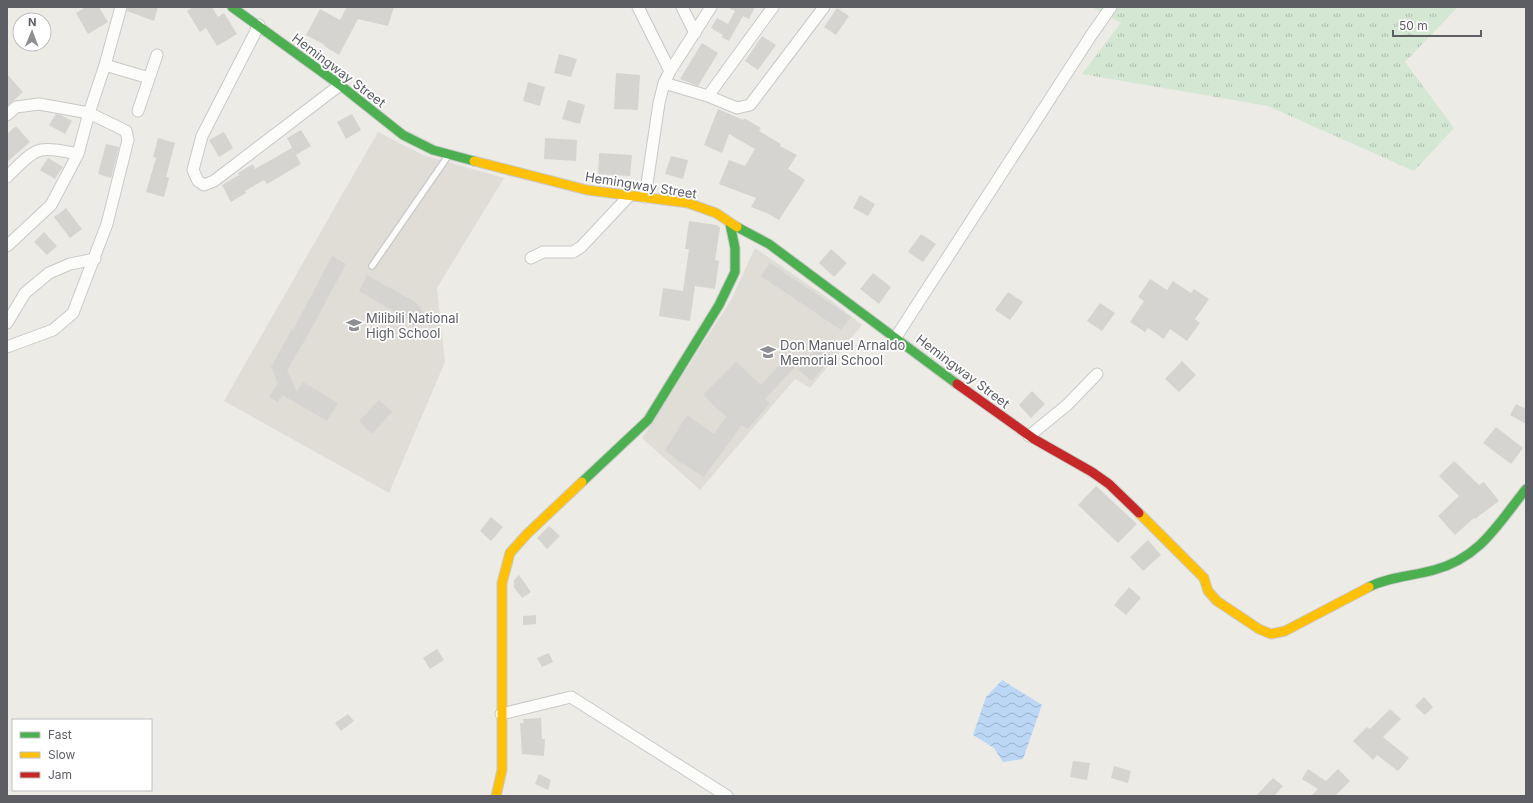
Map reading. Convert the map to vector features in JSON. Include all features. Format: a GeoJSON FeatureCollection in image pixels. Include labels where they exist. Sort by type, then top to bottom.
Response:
{"type":"FeatureCollection","features":[{"type":"Feature","properties":{"kind":"main road","name":"Hemingway Street"},"geometry":{"type":"LineString","coordinates":[[232,7],[259,25],[403,135],[433,150],[587,190],[688,203],[716,213],[730,224],[769,244],[1029,436],[1092,472],[1109,484],[1194,567],[1204,578],[1208,591],[1217,602],[1259,629],[1271,634],[1284,631],[1373,585],[1435,570],[1463,559],[1484,543],[1526,490]]}},
{"type":"Feature","properties":{"kind":"main road"},"geometry":{"type":"LineString","coordinates":[[496,796],[502,770],[502,583],[510,553],[527,534],[648,420],[719,305],[735,272],[735,248],[730,224]]}},
{"type":"Feature","properties":{"kind":"street"},"geometry":{"type":"LineString","coordinates":[[7,246],[51,205],[78,154],[89,112],[105,65],[121,7]]}},
{"type":"Feature","properties":{"kind":"street"},"geometry":{"type":"LineString","coordinates":[[638,7],[670,71]]}},
{"type":"Feature","properties":{"kind":"street"},"geometry":{"type":"LineString","coordinates":[[682,7],[696,33]]}},
{"type":"Feature","properties":{"kind":"street"},"geometry":{"type":"LineString","coordinates":[[645,197],[659,102],[664,83],[670,71],[696,33],[711,7]]}},
{"type":"Feature","properties":{"kind":"street"},"geometry":{"type":"LineString","coordinates":[[708,96],[773,7]]}},
{"type":"Feature","properties":{"kind":"street"},"geometry":{"type":"LineString","coordinates":[[664,83],[708,96],[737,108],[750,105],[824,7]]}},
{"type":"Feature","properties":{"kind":"street"},"geometry":{"type":"LineString","coordinates":[[896,337],[1111,7]]}},
{"type":"Feature","properties":{"kind":"street"},"geometry":{"type":"LineString","coordinates":[[259,25],[202,136],[193,170],[198,181],[204,185],[214,181],[340,86]]}},
{"type":"Feature","properties":{"kind":"street"},"geometry":{"type":"LineString","coordinates":[[138,111],[157,55]]}},
{"type":"Feature","properties":{"kind":"street"},"geometry":{"type":"LineString","coordinates":[[105,65],[149,78]]}},
{"type":"Feature","properties":{"kind":"street"},"geometry":{"type":"LineString","coordinates":[[7,115],[16,107],[39,104],[89,112],[126,131],[128,140],[107,224],[73,313],[53,330],[7,347]]}},
{"type":"Feature","properties":{"kind":"street"},"geometry":{"type":"LineString","coordinates":[[7,177],[27,159],[40,150],[56,150],[78,154]]}},
{"type":"Feature","properties":{"kind":"street"},"geometry":{"type":"LineString","coordinates":[[531,258],[543,252],[573,252],[581,247],[629,196]]}},
{"type":"Feature","properties":{"kind":"street"},"geometry":{"type":"LineString","coordinates":[[7,323],[25,292],[49,273],[70,264],[94,259]]}},
{"type":"Feature","properties":{"kind":"street"},"geometry":{"type":"LineString","coordinates":[[1029,436],[1067,406],[1097,374]]}},
{"type":"Feature","properties":{"kind":"street"},"geometry":{"type":"LineString","coordinates":[[501,714],[571,697],[727,796]]}},
{"type":"Feature","properties":{"kind":"lane"},"geometry":{"type":"LineString","coordinates":[[372,266],[450,154]]}},
{"type":"Feature","properties":{"kind":"shaded area","name":"Milibili National High School"},"geometry":{"type":"Polygon","coordinates":[[[378,132],[423,155],[504,178],[437,288],[445,362],[389,493],[224,401],[378,132]]]}},
{"type":"Feature","properties":{"kind":"shaded area","name":"Don Manuel Arnaldo Memorial School"},"geometry":{"type":"Polygon","coordinates":[[[755,248],[832,301],[862,325],[810,388],[795,379],[700,490],[642,438],[731,300],[755,248]]]}},
{"type":"Feature","properties":{"kind":"green space"},"geometry":{"type":"Polygon","coordinates":[[[1092,7],[1458,7],[1405,62],[1454,128],[1414,171],[1268,106],[1082,74],[1121,23],[1092,7]]]}},
{"type":"Feature","properties":{"kind":"water"},"geometry":{"type":"Polygon","coordinates":[[[1002,680],[1042,705],[1023,759],[1003,762],[994,748],[973,735],[986,697],[1002,680]]]}},
{"type":"Feature","properties":{"kind":"building"},"geometry":{"type":"Polygon","coordinates":[[[86,7],[99,7],[108,22],[88,34],[76,13],[86,7]]]}},
{"type":"Feature","properties":{"kind":"building"},"geometry":{"type":"Polygon","coordinates":[[[128,7],[158,7],[154,21],[127,11],[128,7]]]}},
{"type":"Feature","properties":{"kind":"building"},"geometry":{"type":"Polygon","coordinates":[[[193,7],[212,7],[218,17],[224,13],[237,34],[217,46],[206,28],[200,32],[187,11],[193,7]]]}},
{"type":"Feature","properties":{"kind":"building"},"geometry":{"type":"Polygon","coordinates":[[[347,7],[394,7],[388,26],[358,19],[339,55],[324,46],[325,45],[306,35],[320,9],[340,20],[347,7]]]}},
{"type":"Feature","properties":{"kind":"building"},"geometry":{"type":"Polygon","coordinates":[[[727,7],[755,7],[749,19],[743,16],[729,41],[721,37],[723,35],[711,28],[717,18],[728,24],[735,11],[727,7]]]}},
{"type":"Feature","properties":{"kind":"building"},"geometry":{"type":"Polygon","coordinates":[[[837,8],[849,16],[836,35],[824,27],[837,8]]]}},
{"type":"Feature","properties":{"kind":"building"},"geometry":{"type":"Polygon","coordinates":[[[762,36],[776,45],[758,70],[745,61],[762,36]]]}},
{"type":"Feature","properties":{"kind":"building"},"geometry":{"type":"Polygon","coordinates":[[[702,43],[718,53],[698,86],[680,79],[702,43]]]}},
{"type":"Feature","properties":{"kind":"building"},"geometry":{"type":"Polygon","coordinates":[[[559,54],[577,59],[571,77],[554,73],[559,54]]]}},
{"type":"Feature","properties":{"kind":"building"},"geometry":{"type":"Polygon","coordinates":[[[616,73],[640,75],[638,110],[614,109],[616,73]]]}},
{"type":"Feature","properties":{"kind":"building"},"geometry":{"type":"Polygon","coordinates":[[[7,74],[23,92],[7,106],[7,74]]]}},
{"type":"Feature","properties":{"kind":"building"},"geometry":{"type":"Polygon","coordinates":[[[528,82],[545,87],[540,106],[523,101],[528,82]]]}},
{"type":"Feature","properties":{"kind":"building"},"geometry":{"type":"Polygon","coordinates":[[[568,100],[585,105],[580,124],[562,119],[568,100]]]}},
{"type":"Feature","properties":{"kind":"building"},"geometry":{"type":"Polygon","coordinates":[[[718,109],[743,120],[744,118],[761,128],[759,131],[781,144],[780,146],[797,155],[788,169],[805,180],[779,220],[767,213],[751,207],[756,198],[719,184],[729,160],[745,166],[755,149],[729,134],[722,153],[704,145],[718,109]]]}},
{"type":"Feature","properties":{"kind":"building"},"geometry":{"type":"Polygon","coordinates":[[[56,114],[72,121],[65,134],[49,125],[56,114]]]}},
{"type":"Feature","properties":{"kind":"building"},"geometry":{"type":"Polygon","coordinates":[[[352,114],[361,130],[346,139],[337,122],[352,114]]]}},
{"type":"Feature","properties":{"kind":"building"},"geometry":{"type":"Polygon","coordinates":[[[16,126],[30,142],[7,162],[7,134],[16,126]]]}},
{"type":"Feature","properties":{"kind":"building"},"geometry":{"type":"Polygon","coordinates":[[[301,130],[311,146],[296,155],[287,138],[301,130]]]}},
{"type":"Feature","properties":{"kind":"building"},"geometry":{"type":"Polygon","coordinates":[[[224,132],[233,148],[219,157],[209,140],[224,132]]]}},
{"type":"Feature","properties":{"kind":"building"},"geometry":{"type":"Polygon","coordinates":[[[158,138],[175,143],[166,177],[169,178],[164,197],[146,192],[156,158],[153,157],[158,138]]]}},
{"type":"Feature","properties":{"kind":"building"},"geometry":{"type":"Polygon","coordinates":[[[545,138],[577,140],[576,161],[544,159],[545,138]]]}},
{"type":"Feature","properties":{"kind":"building"},"geometry":{"type":"Polygon","coordinates":[[[106,144],[119,147],[111,178],[98,174],[106,144]]]}},
{"type":"Feature","properties":{"kind":"building"},"geometry":{"type":"Polygon","coordinates":[[[292,148],[301,164],[267,184],[264,180],[245,191],[246,193],[231,202],[222,185],[239,175],[238,173],[253,164],[255,169],[292,148]]]}},
{"type":"Feature","properties":{"kind":"building"},"geometry":{"type":"Polygon","coordinates":[[[599,153],[632,155],[630,176],[598,174],[599,153]]]}},
{"type":"Feature","properties":{"kind":"building"},"geometry":{"type":"Polygon","coordinates":[[[671,156],[688,160],[683,179],[665,174],[671,156]]]}},
{"type":"Feature","properties":{"kind":"building"},"geometry":{"type":"Polygon","coordinates":[[[48,158],[63,167],[55,179],[40,170],[48,158]]]}},
{"type":"Feature","properties":{"kind":"building"},"geometry":{"type":"Polygon","coordinates":[[[860,195],[875,204],[868,216],[853,208],[860,195]]]}},
{"type":"Feature","properties":{"kind":"building"},"geometry":{"type":"Polygon","coordinates":[[[66,208],[82,229],[70,238],[54,217],[66,208]]]}},
{"type":"Feature","properties":{"kind":"building"},"geometry":{"type":"Polygon","coordinates":[[[689,221],[717,225],[720,228],[715,260],[719,261],[715,289],[695,286],[690,321],[659,316],[663,288],[683,291],[689,249],[685,249],[689,221]]]}},
{"type":"Feature","properties":{"kind":"building"},"geometry":{"type":"Polygon","coordinates":[[[44,232],[57,246],[47,255],[34,242],[44,232]]]}},
{"type":"Feature","properties":{"kind":"building"},"geometry":{"type":"Polygon","coordinates":[[[921,234],[936,244],[923,262],[908,252],[921,234]]]}},
{"type":"Feature","properties":{"kind":"building"},"geometry":{"type":"Polygon","coordinates":[[[831,249],[847,263],[834,277],[819,263],[831,249]]]}},
{"type":"Feature","properties":{"kind":"building"},"geometry":{"type":"Polygon","coordinates":[[[332,256],[346,264],[308,335],[287,370],[297,392],[303,382],[338,403],[327,421],[282,395],[278,402],[269,397],[278,383],[271,367],[292,329],[293,330],[332,256]]]}},
{"type":"Feature","properties":{"kind":"building"},"geometry":{"type":"Polygon","coordinates":[[[770,263],[851,317],[841,330],[761,276],[770,263]]]}},
{"type":"Feature","properties":{"kind":"building"},"geometry":{"type":"Polygon","coordinates":[[[873,273],[891,287],[879,304],[860,289],[873,273]]]}},
{"type":"Feature","properties":{"kind":"building"},"geometry":{"type":"Polygon","coordinates":[[[367,275],[415,302],[426,315],[414,327],[407,319],[359,291],[367,275]]]}},
{"type":"Feature","properties":{"kind":"building"},"geometry":{"type":"Polygon","coordinates":[[[1150,279],[1167,290],[1173,281],[1191,293],[1194,289],[1209,299],[1195,319],[1200,323],[1187,341],[1170,329],[1164,339],[1148,328],[1145,332],[1130,322],[1144,301],[1138,297],[1150,279]]]}},
{"type":"Feature","properties":{"kind":"building"},"geometry":{"type":"Polygon","coordinates":[[[1008,292],[1023,302],[1010,320],[995,310],[1008,292]]]}},
{"type":"Feature","properties":{"kind":"building"},"geometry":{"type":"Polygon","coordinates":[[[1100,303],[1115,313],[1102,331],[1087,321],[1100,303]]]}},
{"type":"Feature","properties":{"kind":"building"},"geometry":{"type":"Polygon","coordinates":[[[819,345],[832,356],[812,381],[798,370],[819,345]]]}},
{"type":"Feature","properties":{"kind":"building"},"geometry":{"type":"Polygon","coordinates":[[[786,358],[795,367],[765,399],[770,403],[748,429],[742,425],[704,477],[682,464],[665,450],[687,415],[714,434],[726,417],[703,395],[736,362],[761,385],[786,358]]]}},
{"type":"Feature","properties":{"kind":"building"},"geometry":{"type":"Polygon","coordinates":[[[1182,361],[1196,375],[1179,392],[1165,379],[1182,361]]]}},
{"type":"Feature","properties":{"kind":"building"},"geometry":{"type":"Polygon","coordinates":[[[1032,391],[1045,404],[1031,418],[1019,405],[1032,391]]]}},
{"type":"Feature","properties":{"kind":"building"},"geometry":{"type":"Polygon","coordinates":[[[379,400],[392,412],[372,434],[359,421],[379,400]]]}},
{"type":"Feature","properties":{"kind":"building"},"geometry":{"type":"Polygon","coordinates":[[[1516,404],[1526,409],[1526,424],[1510,415],[1516,404]]]}},
{"type":"Feature","properties":{"kind":"building"},"geometry":{"type":"Polygon","coordinates":[[[1496,427],[1523,448],[1511,464],[1483,443],[1496,427]]]}},
{"type":"Feature","properties":{"kind":"building"},"geometry":{"type":"Polygon","coordinates":[[[1454,461],[1479,485],[1484,482],[1499,501],[1475,519],[1474,518],[1455,535],[1438,516],[1459,496],[1439,476],[1454,461]]]}},
{"type":"Feature","properties":{"kind":"building"},"geometry":{"type":"Polygon","coordinates":[[[1096,486],[1137,524],[1118,543],[1078,505],[1096,486]]]}},
{"type":"Feature","properties":{"kind":"building"},"geometry":{"type":"Polygon","coordinates":[[[491,517],[503,527],[491,541],[480,531],[491,517]]]}},
{"type":"Feature","properties":{"kind":"building"},"geometry":{"type":"Polygon","coordinates":[[[549,526],[560,536],[547,549],[537,538],[549,526]]]}},
{"type":"Feature","properties":{"kind":"building"},"geometry":{"type":"Polygon","coordinates":[[[1148,540],[1161,555],[1143,571],[1130,557],[1148,540]]]}},
{"type":"Feature","properties":{"kind":"building"},"geometry":{"type":"Polygon","coordinates":[[[519,575],[531,592],[522,598],[514,587],[514,580],[519,575]]]}},
{"type":"Feature","properties":{"kind":"building"},"geometry":{"type":"Polygon","coordinates":[[[1129,587],[1141,598],[1126,615],[1114,605],[1129,587]]]}},
{"type":"Feature","properties":{"kind":"building"},"geometry":{"type":"Polygon","coordinates":[[[536,615],[536,624],[523,625],[523,616],[536,615]]]}},
{"type":"Feature","properties":{"kind":"building"},"geometry":{"type":"Polygon","coordinates":[[[437,649],[444,660],[430,669],[423,658],[437,649]]]}},
{"type":"Feature","properties":{"kind":"building"},"geometry":{"type":"Polygon","coordinates":[[[549,653],[553,662],[542,667],[537,658],[549,653]]]}},
{"type":"Feature","properties":{"kind":"building"},"geometry":{"type":"Polygon","coordinates":[[[1424,697],[1433,707],[1425,715],[1415,706],[1424,697]]]}},
{"type":"Feature","properties":{"kind":"building"},"geometry":{"type":"Polygon","coordinates":[[[1390,709],[1401,719],[1383,737],[1409,758],[1398,771],[1377,755],[1373,760],[1353,741],[1367,727],[1370,729],[1390,709]]]}},
{"type":"Feature","properties":{"kind":"building"},"geometry":{"type":"Polygon","coordinates":[[[348,714],[354,721],[341,731],[335,723],[348,714]]]}},
{"type":"Feature","properties":{"kind":"building"},"geometry":{"type":"Polygon","coordinates":[[[541,718],[542,739],[545,739],[544,756],[522,754],[520,723],[524,723],[523,719],[541,718]]]}},
{"type":"Feature","properties":{"kind":"building"},"geometry":{"type":"Polygon","coordinates":[[[1073,761],[1090,763],[1087,780],[1070,777],[1073,761]]]}},
{"type":"Feature","properties":{"kind":"building"},"geometry":{"type":"Polygon","coordinates":[[[1114,766],[1131,771],[1128,783],[1111,778],[1114,766]]]}},
{"type":"Feature","properties":{"kind":"building"},"geometry":{"type":"Polygon","coordinates":[[[1308,769],[1326,781],[1338,769],[1350,781],[1335,796],[1311,796],[1318,789],[1302,779],[1308,769]]]}},
{"type":"Feature","properties":{"kind":"building"},"geometry":{"type":"Polygon","coordinates":[[[539,774],[551,780],[548,790],[535,784],[539,774]]]}},
{"type":"Feature","properties":{"kind":"building"},"geometry":{"type":"Polygon","coordinates":[[[1273,778],[1283,786],[1274,796],[1256,796],[1273,778]]]}},
{"type":"Feature","properties":{"kind":"traffic: fast"},"geometry":{"type":"LineString","coordinates":[[232,7],[340,85],[403,135],[433,150],[474,161]]}},
{"type":"Feature","properties":{"kind":"traffic: fast"},"geometry":{"type":"LineString","coordinates":[[582,482],[648,420],[719,305],[735,272],[735,248],[730,224]]}},
{"type":"Feature","properties":{"kind":"traffic: fast"},"geometry":{"type":"LineString","coordinates":[[737,227],[769,244],[957,384]]}},
{"type":"Feature","properties":{"kind":"traffic: fast"},"geometry":{"type":"LineString","coordinates":[[1369,587],[1392,579],[1450,565],[1464,557],[1487,538],[1526,489]]}},
{"type":"Feature","properties":{"kind":"traffic: slow"},"geometry":{"type":"LineString","coordinates":[[474,161],[587,190],[688,203],[716,213],[737,227]]}},
{"type":"Feature","properties":{"kind":"traffic: slow"},"geometry":{"type":"LineString","coordinates":[[496,796],[502,770],[502,583],[510,553],[527,534],[582,482]]}},
{"type":"Feature","properties":{"kind":"traffic: slow"},"geometry":{"type":"LineString","coordinates":[[1139,513],[1204,578],[1208,591],[1217,601],[1259,629],[1271,634],[1285,631],[1369,587]]}},
{"type":"Feature","properties":{"kind":"traffic: jam"},"geometry":{"type":"LineString","coordinates":[[957,384],[1034,439],[1092,472],[1109,484],[1139,513]]}},
{"type":"Feature","properties":{"kind":"place","name":"Milibili National High School"},"geometry":{"type":"Point","coordinates":[354,325]}},
{"type":"Feature","properties":{"kind":"place","name":"Don Manuel Arnaldo Memorial School"},"geometry":{"type":"Point","coordinates":[768,352]}}]}
